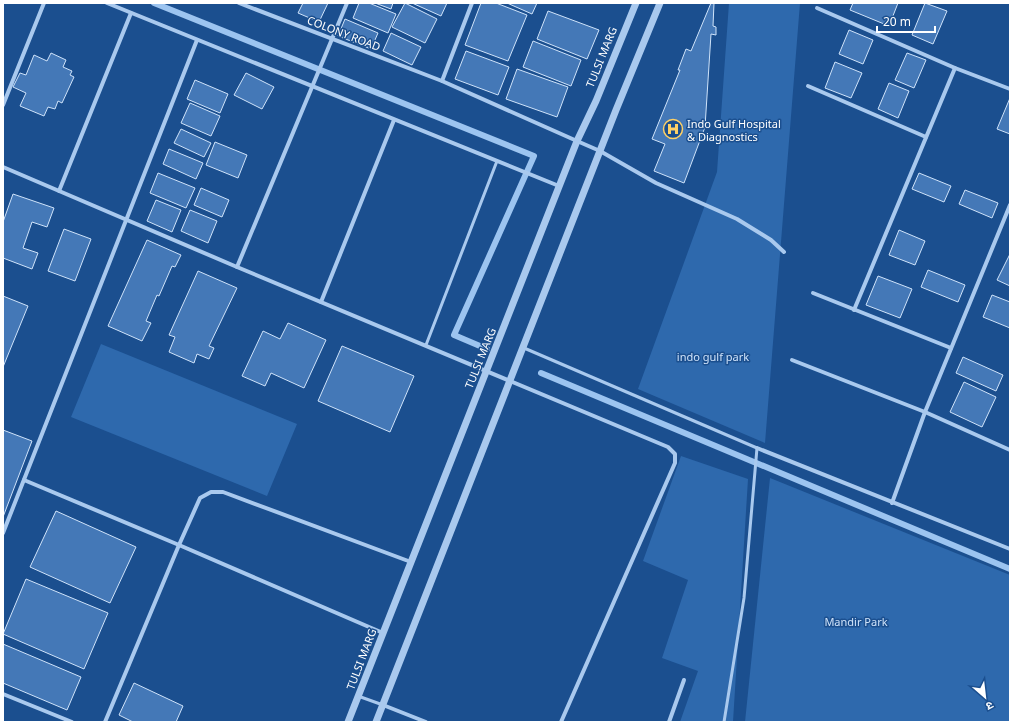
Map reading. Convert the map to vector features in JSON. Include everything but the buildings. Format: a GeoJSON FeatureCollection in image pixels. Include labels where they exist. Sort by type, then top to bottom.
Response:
{"type":"FeatureCollection","features":[{"type":"Feature","properties":{"kind":"street"},"geometry":{"type":"LineString","coordinates":[[3,105],[44,3]]}},
{"type":"Feature","properties":{"kind":"street"},"geometry":{"type":"LineString","coordinates":[[107,3],[559,186]]}},
{"type":"Feature","properties":{"kind":"street","name":"COLONY ROAD"},"geometry":{"type":"LineString","coordinates":[[239,3],[442,81],[600,151],[656,183],[737,220],[772,240],[784,252]]}},
{"type":"Feature","properties":{"kind":"street"},"geometry":{"type":"LineString","coordinates":[[237,267],[347,3]]}},
{"type":"Feature","properties":{"kind":"street"},"geometry":{"type":"LineString","coordinates":[[442,81],[472,3]]}},
{"type":"Feature","properties":{"kind":"street","name":"TULSI MARG"},"geometry":{"type":"LineString","coordinates":[[348,722],[577,141],[596,101],[636,3]]}},
{"type":"Feature","properties":{"kind":"street"},"geometry":{"type":"LineString","coordinates":[[376,722],[522,348],[660,3]]}},
{"type":"Feature","properties":{"kind":"street"},"geometry":{"type":"LineString","coordinates":[[817,8],[955,68],[1010,89]]}},
{"type":"Feature","properties":{"kind":"street"},"geometry":{"type":"LineString","coordinates":[[59,191],[131,13]]}},
{"type":"Feature","properties":{"kind":"street"},"geometry":{"type":"LineString","coordinates":[[3,533],[197,40]]}},
{"type":"Feature","properties":{"kind":"street"},"geometry":{"type":"LineString","coordinates":[[854,310],[955,68]]}},
{"type":"Feature","properties":{"kind":"street"},"geometry":{"type":"LineString","coordinates":[[808,86],[926,138]]}},
{"type":"Feature","properties":{"kind":"street"},"geometry":{"type":"LineString","coordinates":[[321,302],[394,120]]}},
{"type":"Feature","properties":{"kind":"street"},"geometry":{"type":"LineString","coordinates":[[3,167],[237,267],[657,441],[668,447],[675,454],[676,463],[561,722]]}},
{"type":"Feature","properties":{"kind":"street"},"geometry":{"type":"LineString","coordinates":[[892,503],[925,412],[1010,205]]}},
{"type":"Feature","properties":{"kind":"street"},"geometry":{"type":"LineString","coordinates":[[812,293],[952,348]]}},
{"type":"Feature","properties":{"kind":"street"},"geometry":{"type":"LineString","coordinates":[[792,360],[925,412],[1010,450]]}},
{"type":"Feature","properties":{"kind":"street"},"geometry":{"type":"LineString","coordinates":[[757,448],[1010,549]]}},
{"type":"Feature","properties":{"kind":"street"},"geometry":{"type":"LineString","coordinates":[[24,480],[383,633]]}},
{"type":"Feature","properties":{"kind":"street"},"geometry":{"type":"LineString","coordinates":[[105,722],[200,498],[211,492],[222,492],[411,562]]}},
{"type":"Feature","properties":{"kind":"street"},"geometry":{"type":"LineString","coordinates":[[669,722],[684,680]]}},
{"type":"Feature","properties":{"kind":"street"},"geometry":{"type":"LineString","coordinates":[[3,694],[72,722]]}},
{"type":"Feature","properties":{"kind":"street"},"geometry":{"type":"LineString","coordinates":[[383,705],[426,722]]}},
{"type":"Feature","properties":{"kind":"lane"},"geometry":{"type":"LineString","coordinates":[[426,345],[497,161]]}},
{"type":"Feature","properties":{"kind":"lane"},"geometry":{"type":"LineString","coordinates":[[522,348],[757,448],[744,598],[724,722]]}},
{"type":"Feature","properties":{"kind":"lane"},"geometry":{"type":"LineString","coordinates":[[358,696],[383,705]]}},
{"type":"Feature","properties":{"kind":"green space","name":"indo gulf park"},"geometry":{"type":"Polygon","coordinates":[[[729,3],[800,3],[765,443],[638,389],[717,172],[729,3]]]}},
{"type":"Feature","properties":{"kind":"green space"},"geometry":{"type":"Polygon","coordinates":[[[101,344],[297,424],[267,496],[71,417],[101,344]]]}},
{"type":"Feature","properties":{"kind":"green space"},"geometry":{"type":"Polygon","coordinates":[[[681,456],[748,479],[733,722],[680,722],[698,671],[662,658],[688,580],[643,561],[681,456]]]}},
{"type":"Feature","properties":{"kind":"green space","name":"Mandir Park"},"geometry":{"type":"Polygon","coordinates":[[[770,478],[1010,575],[1010,722],[745,722],[770,478]]]}},
{"type":"Feature","properties":{"kind":"waterway"},"geometry":{"type":"LineString","coordinates":[[154,3],[534,156],[454,335],[487,349]]}},
{"type":"Feature","properties":{"kind":"waterway"},"geometry":{"type":"LineString","coordinates":[[541,373],[1010,569]]}},
{"type":"Feature","properties":{"kind":"place","name":"Indo Gulf Hospital & Diagnostics"},"geometry":{"type":"Point","coordinates":[673,129]}}]}
